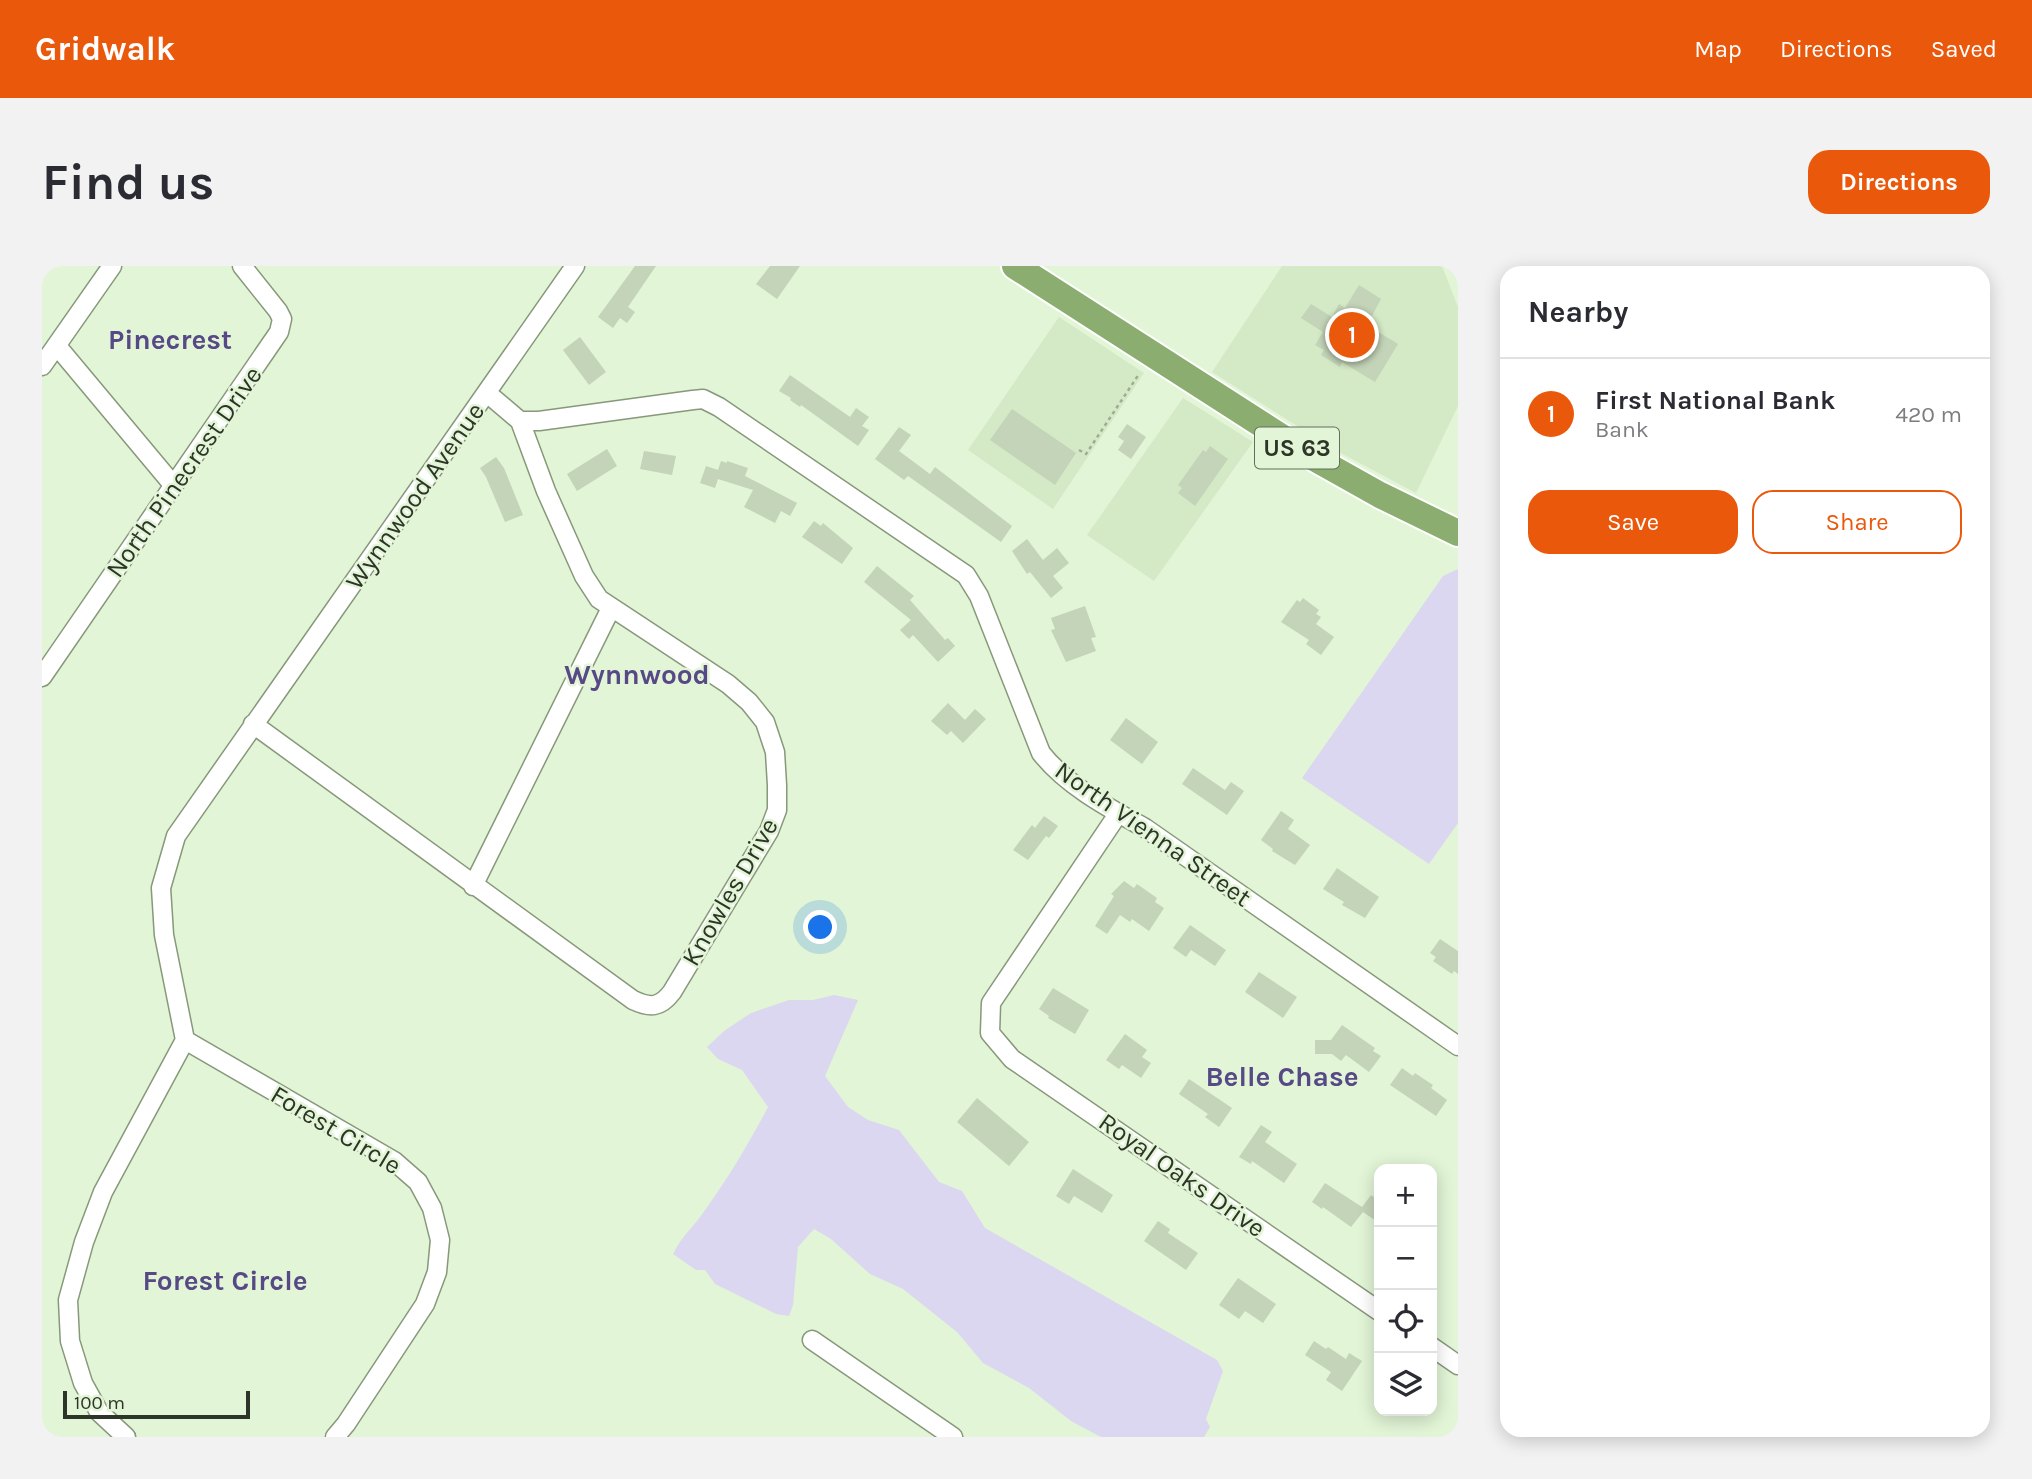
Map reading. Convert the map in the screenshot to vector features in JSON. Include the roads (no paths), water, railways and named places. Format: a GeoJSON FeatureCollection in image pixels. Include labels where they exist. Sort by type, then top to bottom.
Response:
{"type":"FeatureCollection","features":[{"type":"Feature","properties":{"kind":"highway","name":"US 63"},"geometry":{"type":"LineString","coordinates":[[1015,266],[1314,458],[1380,495],[1458,533]]}},
{"type":"Feature","properties":{"kind":"street"},"geometry":{"type":"LineString","coordinates":[[42,366],[112,266]]}},
{"type":"Feature","properties":{"kind":"street","name":"North Pinecrest Drive"},"geometry":{"type":"LineString","coordinates":[[42,677],[276,339],[282,325],[278,311],[242,266]]}},
{"type":"Feature","properties":{"kind":"street","name":"Wynnwood Avenue"},"geometry":{"type":"LineString","coordinates":[[253,724],[575,266]]}},
{"type":"Feature","properties":{"kind":"street"},"geometry":{"type":"LineString","coordinates":[[57,346],[174,486]]}},
{"type":"Feature","properties":{"kind":"street","name":"Knowles Drive"},"geometry":{"type":"LineString","coordinates":[[253,724],[633,1000],[644,1005],[655,1005],[664,1003],[672,992],[769,831],[777,810],[775,752],[765,722],[749,702],[727,684],[599,599],[584,576],[546,491],[520,421],[487,393]]}},
{"type":"Feature","properties":{"kind":"street","name":"North Vienna Street"},"geometry":{"type":"LineString","coordinates":[[520,421],[539,421],[694,400],[703,400],[719,407],[966,575],[979,596],[1041,753],[1066,778],[1118,814],[1145,828],[1458,1046]]}},
{"type":"Feature","properties":{"kind":"street"},"geometry":{"type":"LineString","coordinates":[[473,886],[611,608]]}},
{"type":"Feature","properties":{"kind":"street"},"geometry":{"type":"LineString","coordinates":[[126,1437],[99,1412],[83,1383],[70,1341],[68,1300],[84,1242],[103,1192],[185,1040],[163,934],[161,888],[176,836],[253,724]]}},
{"type":"Feature","properties":{"kind":"street","name":"Royal Oaks Drive"},"geometry":{"type":"LineString","coordinates":[[1118,814],[991,1003],[990,1033],[1013,1059],[1374,1308]]}},
{"type":"Feature","properties":{"kind":"street","name":"Forest Circle"},"geometry":{"type":"LineString","coordinates":[[185,1040],[394,1161],[418,1182],[432,1208],[440,1240],[437,1272],[425,1304],[335,1437]]}},
{"type":"Feature","properties":{"kind":"street"},"geometry":{"type":"LineString","coordinates":[[812,1340],[953,1437]]}},
{"type":"Feature","properties":{"kind":"street"},"geometry":{"type":"LineString","coordinates":[[1437,1350],[1458,1365]]}},
{"type":"Feature","properties":{"kind":"place","name":"First National Bank"},"geometry":{"type":"Point","coordinates":[1352,335]}},
{"type":"Feature","properties":{"kind":"district","name":"Pinecrest"},"geometry":{"type":"Point","coordinates":[170,339]}},
{"type":"Feature","properties":{"kind":"district","name":"Wynnwood"},"geometry":{"type":"Point","coordinates":[637,674]}},
{"type":"Feature","properties":{"kind":"district","name":"Belle Chase"},"geometry":{"type":"Point","coordinates":[1282,1076]}},
{"type":"Feature","properties":{"kind":"district","name":"Forest Circle"},"geometry":{"type":"Point","coordinates":[225,1280]}}]}
